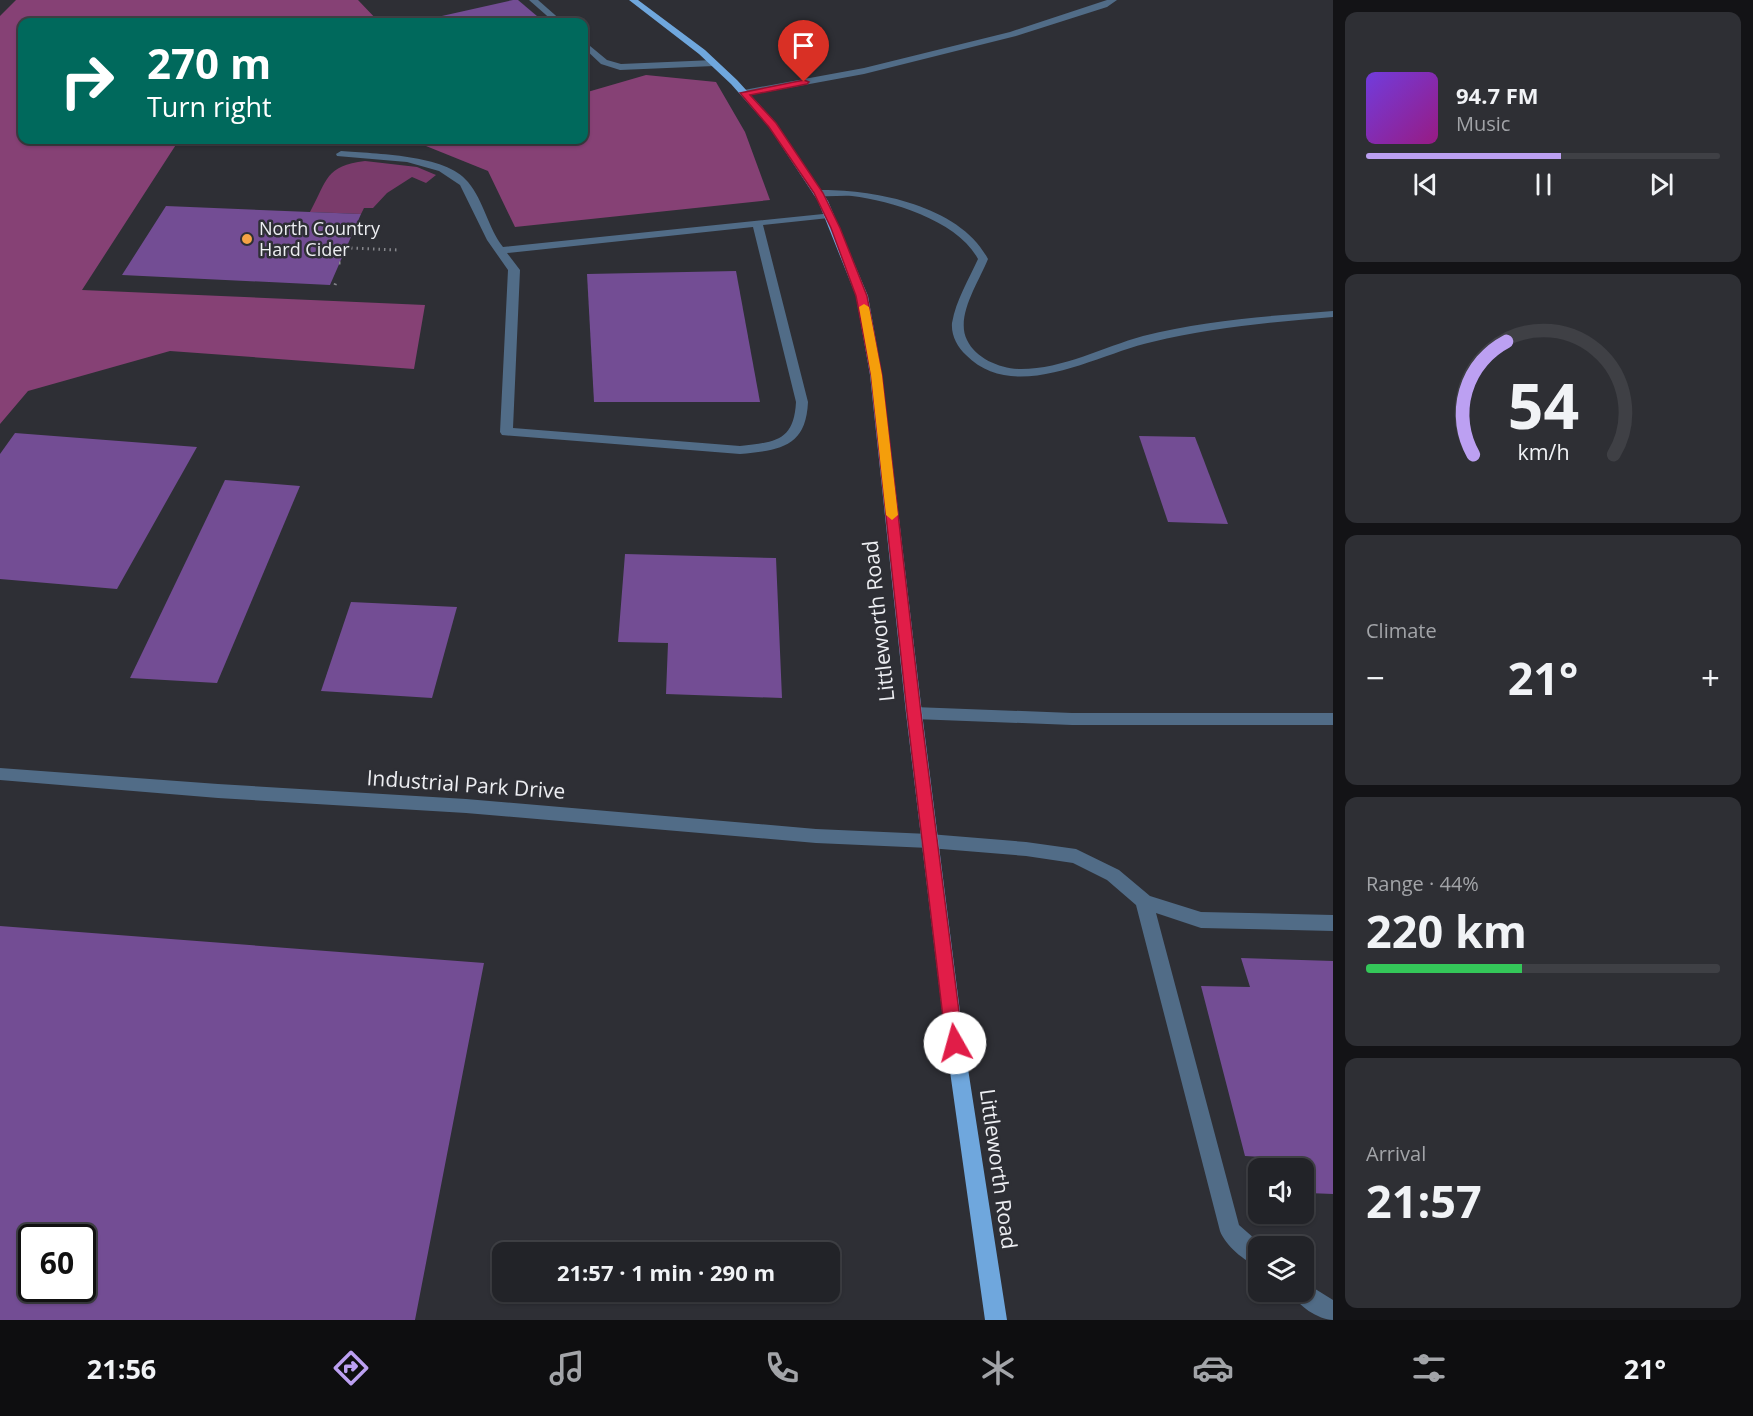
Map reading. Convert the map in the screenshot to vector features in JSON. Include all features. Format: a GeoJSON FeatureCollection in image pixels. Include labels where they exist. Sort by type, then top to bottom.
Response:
{"type":"FeatureCollection","features":[{"type":"Feature","properties":{"kind":"main road","name":"Littleworth Road"},"geometry":{"type":"LineString","coordinates":[[633,0],[679,33],[714,63],[773,125],[818,193],[862,296],[876,375],[914,713],[955,1043],[996,1320]]}},
{"type":"Feature","properties":{"kind":"street"},"geometry":{"type":"LineString","coordinates":[[533,0],[554,18]]}},
{"type":"Feature","properties":{"kind":"street"},"geometry":{"type":"LineString","coordinates":[[744,93],[864,71],[956,48],[1013,33],[1104,5],[1113,0]]}},
{"type":"Feature","properties":{"kind":"street"},"geometry":{"type":"LineString","coordinates":[[588,48],[604,62],[620,67],[714,63]]}},
{"type":"Feature","properties":{"kind":"street"},"geometry":{"type":"LineString","coordinates":[[340,154],[408,159],[444,169],[464,183],[500,251],[514,270],[506,432],[740,450],[769,447],[786,441],[797,431],[802,418],[802,402],[757,223]]}},
{"type":"Feature","properties":{"kind":"street"},"geometry":{"type":"LineString","coordinates":[[818,193],[851,193],[880,198],[944,222],[976,246],[983,259],[958,322],[958,334],[976,360],[991,368],[1020,373],[1048,369],[1185,330],[1256,320],[1333,314]]}},
{"type":"Feature","properties":{"kind":"street"},"geometry":{"type":"LineString","coordinates":[[500,251],[829,215]]}},
{"type":"Feature","properties":{"kind":"street"},"geometry":{"type":"LineString","coordinates":[[914,713],[1072,719],[1333,719]]}},
{"type":"Feature","properties":{"kind":"street","name":"Industrial Park Drive"},"geometry":{"type":"LineString","coordinates":[[0,774],[218,791],[466,806],[816,836],[1026,849],[1076,856],[1113,875],[1144,901],[1175,914],[1202,920],[1333,923]]}},
{"type":"Feature","properties":{"kind":"street"},"geometry":{"type":"LineString","coordinates":[[1144,901],[1230,1231],[1248,1247]]}},
{"type":"Feature","properties":{"kind":"street"},"geometry":{"type":"LineString","coordinates":[[1314,1300],[1333,1313]]}},
{"type":"Feature","properties":{"kind":"path"},"geometry":{"type":"LineString","coordinates":[[351,248],[398,250]]}},
{"type":"Feature","properties":{"kind":"path"},"geometry":{"type":"LineString","coordinates":[[339,262],[344,263]]}},
{"type":"Feature","properties":{"kind":"shaded area"},"geometry":{"type":"Polygon","coordinates":[[[16,0],[358,0],[375,18],[18,18],[18,144],[176,144],[82,290],[425,305],[414,369],[170,351],[28,391],[0,424],[0,16],[16,0]]]}},
{"type":"Feature","properties":{"kind":"shaded area"},"geometry":{"type":"Polygon","coordinates":[[[646,75],[716,82],[745,132],[770,200],[515,227],[488,171],[426,146],[415,144],[588,144],[588,92],[646,75]]]}},
{"type":"Feature","properties":{"kind":"shaded area"},"geometry":{"type":"Polygon","coordinates":[[[365,161],[417,167],[436,175],[426,183],[412,177],[387,193],[373,208],[364,208],[361,214],[310,212],[329,176],[342,166],[365,161]]]}},
{"type":"Feature","properties":{"kind":"building"},"geometry":{"type":"Polygon","coordinates":[[[518,0],[539,18],[433,18],[518,0]]]}},
{"type":"Feature","properties":{"kind":"building","name":"North Country Hard Cider"},"geometry":{"type":"Polygon","coordinates":[[[166,206],[361,214],[330,285],[122,275],[166,206]]]}},
{"type":"Feature","properties":{"kind":"building"},"geometry":{"type":"Polygon","coordinates":[[[736,271],[760,402],[594,402],[587,274],[736,271]]]}},
{"type":"Feature","properties":{"kind":"building"},"geometry":{"type":"Polygon","coordinates":[[[15,433],[197,447],[117,589],[0,579],[0,454],[15,433]]]}},
{"type":"Feature","properties":{"kind":"building"},"geometry":{"type":"Polygon","coordinates":[[[1139,436],[1195,437],[1228,524],[1168,522],[1139,436]]]}},
{"type":"Feature","properties":{"kind":"building"},"geometry":{"type":"Polygon","coordinates":[[[225,480],[300,486],[217,683],[130,678],[225,480]]]}},
{"type":"Feature","properties":{"kind":"building"},"geometry":{"type":"Polygon","coordinates":[[[625,554],[776,558],[782,698],[666,694],[668,643],[618,642],[625,554]]]}},
{"type":"Feature","properties":{"kind":"building"},"geometry":{"type":"Polygon","coordinates":[[[351,602],[457,607],[432,698],[321,691],[351,602]]]}},
{"type":"Feature","properties":{"kind":"building"},"geometry":{"type":"Polygon","coordinates":[[[0,926],[484,963],[415,1320],[0,1320],[0,926]]]}},
{"type":"Feature","properties":{"kind":"building"},"geometry":{"type":"Polygon","coordinates":[[[1241,958],[1333,961],[1333,1194],[1314,1193],[1314,1158],[1245,1156],[1201,986],[1250,987],[1241,958]]]}},
{"type":"Feature","properties":{"kind":"slow traffic"},"geometry":{"type":"LineString","coordinates":[[864,307],[876,375],[892,515]]}},
{"type":"Feature","properties":{"kind":"place","name":"North Country Hard Cider"},"geometry":{"type":"Point","coordinates":[247,239]}},
{"type":"Feature","properties":{"kind":"route"},"geometry":{"type":"LineString","coordinates":[[804,82],[744,93],[773,125],[823,201],[862,296],[876,375],[914,713],[955,1043]]}}]}
